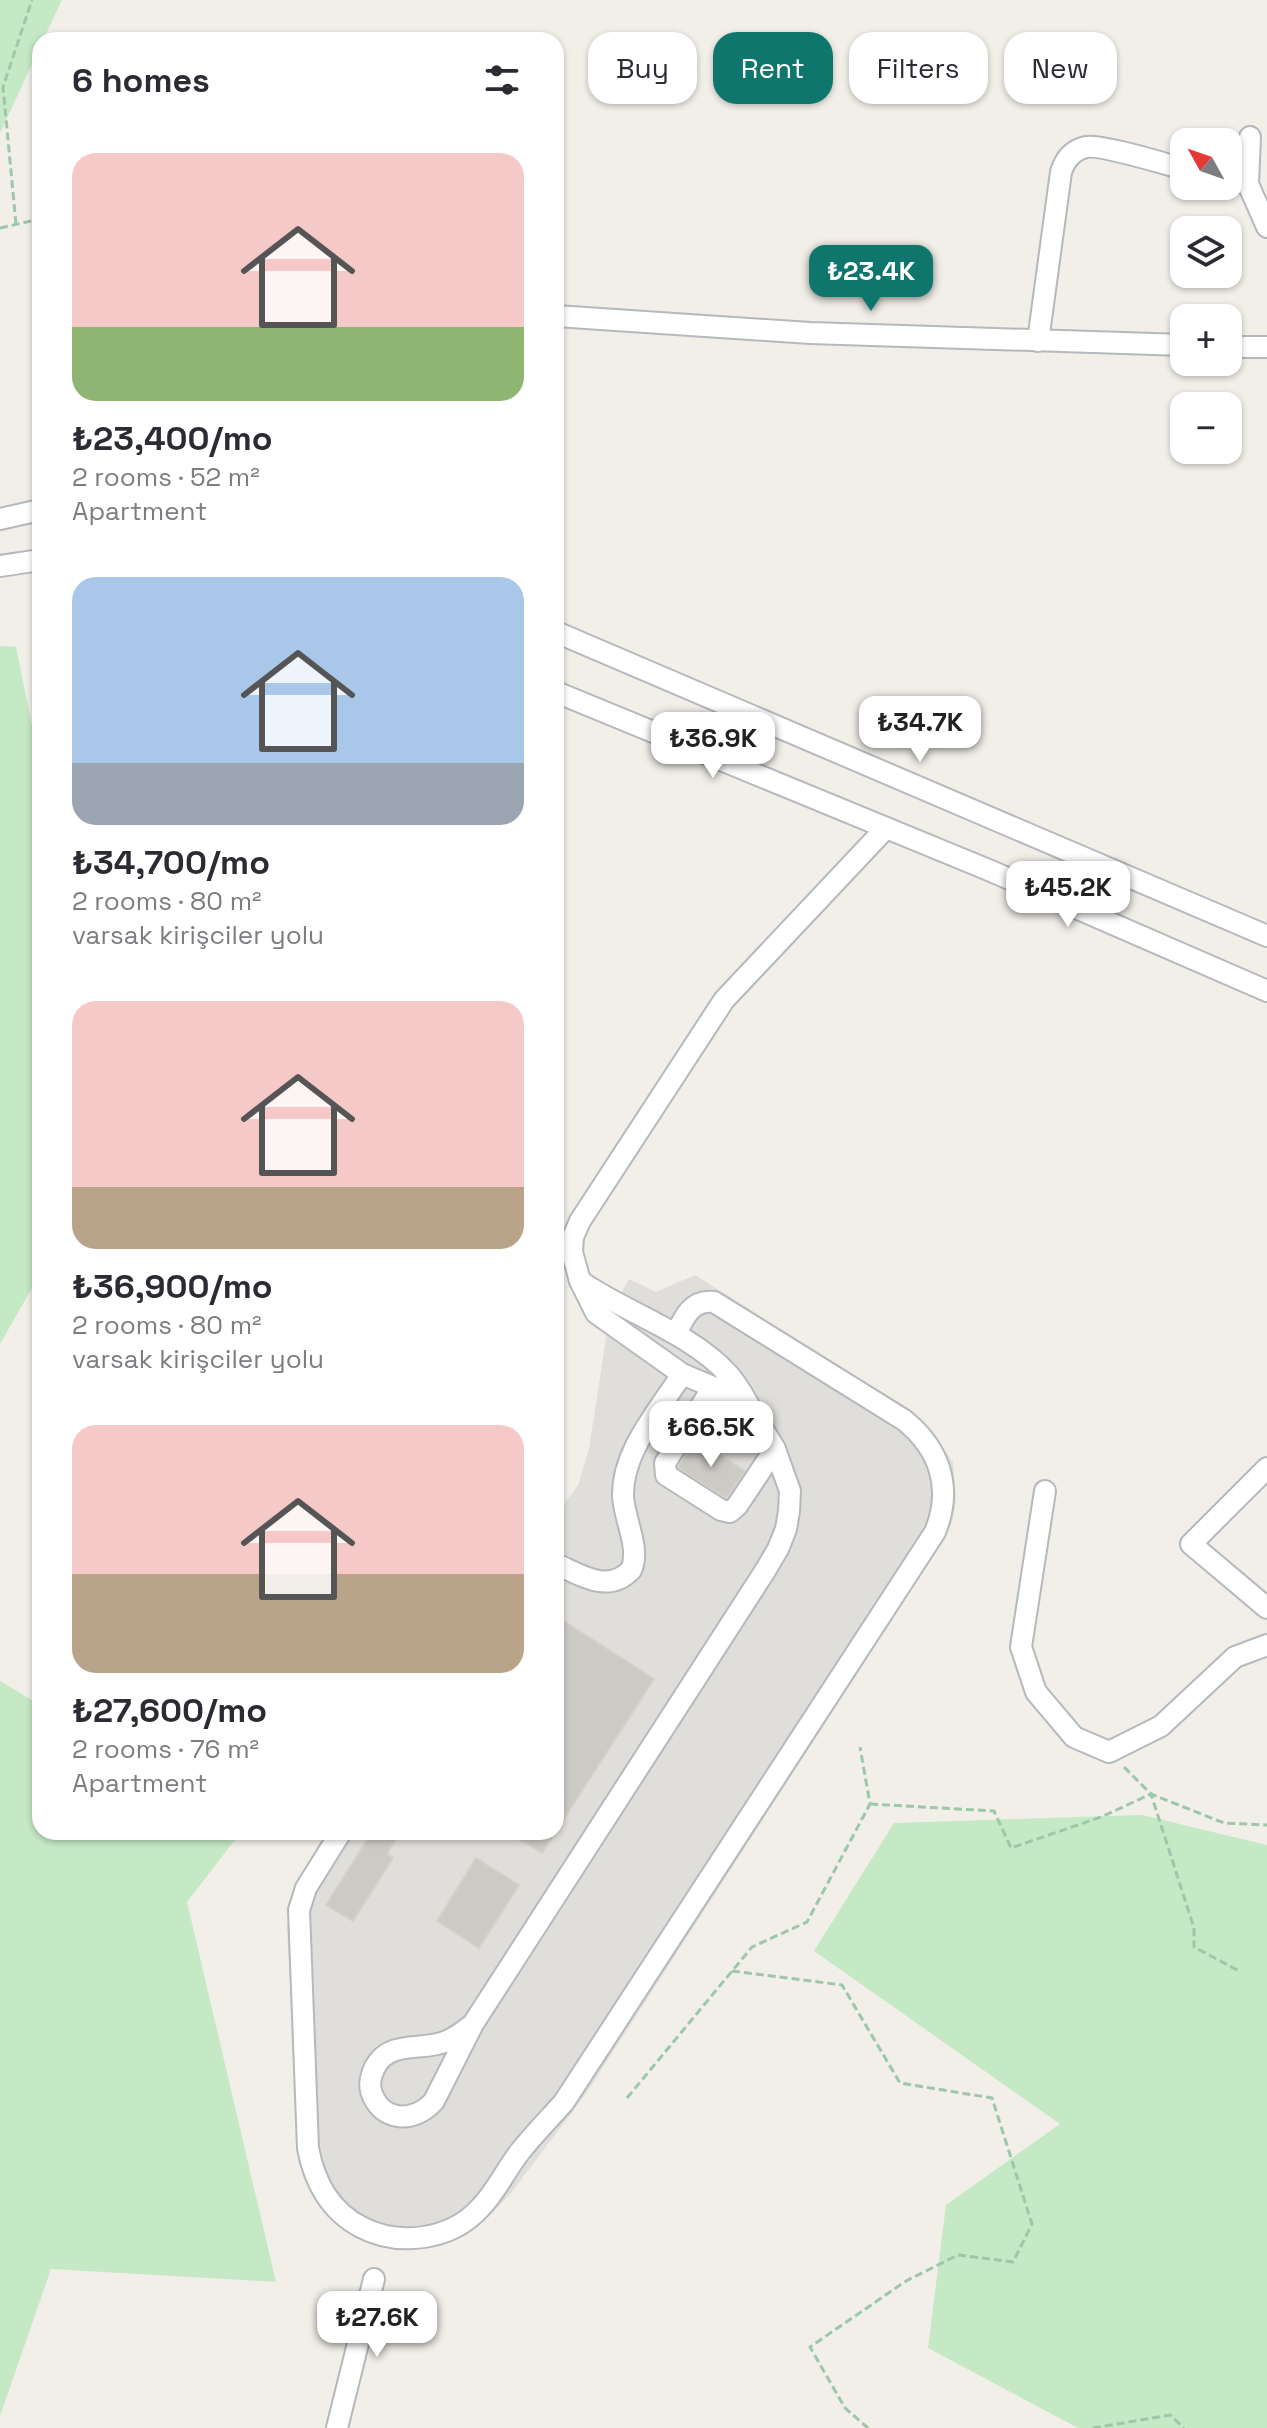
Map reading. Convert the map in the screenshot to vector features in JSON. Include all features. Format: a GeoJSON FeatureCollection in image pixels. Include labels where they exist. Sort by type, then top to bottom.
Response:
{"type":"FeatureCollection","features":[{"type":"Feature","properties":{"kind":"street"},"geometry":{"type":"LineString","coordinates":[[1242,167],[1250,137]]}},
{"type":"Feature","properties":{"kind":"street"},"geometry":{"type":"LineString","coordinates":[[1038,341],[1061,172],[1068,157],[1091,146],[1170,166]]}},
{"type":"Feature","properties":{"kind":"street"},"geometry":{"type":"LineString","coordinates":[[1242,188],[1267,227]]}},
{"type":"Feature","properties":{"kind":"street"},"geometry":{"type":"LineString","coordinates":[[564,317],[810,333],[1170,345]]}},
{"type":"Feature","properties":{"kind":"street"},"geometry":{"type":"LineString","coordinates":[[1242,347],[1267,347]]}},
{"type":"Feature","properties":{"kind":"street"},"geometry":{"type":"LineString","coordinates":[[0,519],[32,512]]}},
{"type":"Feature","properties":{"kind":"street"},"geometry":{"type":"LineString","coordinates":[[0,566],[32,561]]}},
{"type":"Feature","properties":{"kind":"street"},"geometry":{"type":"LineString","coordinates":[[564,635],[1267,936]]}},
{"type":"Feature","properties":{"kind":"street"},"geometry":{"type":"LineString","coordinates":[[564,695],[886,828],[1267,991]]}},
{"type":"Feature","properties":{"kind":"street"},"geometry":{"type":"LineString","coordinates":[[758,1421],[713,1387],[682,1374],[603,1321],[591,1306],[580,1281],[572,1252],[573,1237],[580,1221],[724,1000],[886,828]]}},
{"type":"Feature","properties":{"kind":"street"},"geometry":{"type":"LineString","coordinates":[[473,2024],[448,2041],[401,2048],[384,2056],[376,2064],[370,2084],[377,2103],[398,2117],[417,2115],[426,2110],[440,2090],[473,2024],[778,1549],[786,1529],[790,1491],[775,1449],[730,1376],[676,1334],[609,1301],[580,1281]]}},
{"type":"Feature","properties":{"kind":"street"},"geometry":{"type":"LineString","coordinates":[[336,1840],[306,1888],[299,1910],[311,2164],[323,2192],[356,2225],[400,2238],[433,2235],[464,2222],[478,2211],[519,2153],[564,2102],[935,1532],[941,1516],[943,1485],[937,1459],[924,1438],[904,1420],[714,1302],[703,1301],[693,1307],[676,1334]]}},
{"type":"Feature","properties":{"kind":"street"},"geometry":{"type":"LineString","coordinates":[[564,1567],[603,1582],[617,1580],[631,1570],[634,1552],[623,1495],[628,1467],[640,1440],[682,1374]]}},
{"type":"Feature","properties":{"kind":"street"},"geometry":{"type":"LineString","coordinates":[[713,1387],[665,1463],[666,1475],[721,1510],[730,1512],[775,1449]]}},
{"type":"Feature","properties":{"kind":"street"},"geometry":{"type":"LineString","coordinates":[[1267,1468],[1191,1544],[1267,1608]]}},
{"type":"Feature","properties":{"kind":"street"},"geometry":{"type":"LineString","coordinates":[[1045,1491],[1021,1647],[1036,1692],[1074,1737],[1109,1752],[1161,1726],[1235,1657],[1267,1645]]}},
{"type":"Feature","properties":{"kind":"street"},"geometry":{"type":"LineString","coordinates":[[337,2428],[374,2279]]}},
{"type":"Feature","properties":{"kind":"path"},"geometry":{"type":"LineString","coordinates":[[16,224],[3,87],[32,0]]}},
{"type":"Feature","properties":{"kind":"path"},"geometry":{"type":"LineString","coordinates":[[0,228],[32,221]]}},
{"type":"Feature","properties":{"kind":"path"},"geometry":{"type":"LineString","coordinates":[[627,2098],[752,1947],[807,1922],[870,1804],[860,1747]]}},
{"type":"Feature","properties":{"kind":"path"},"geometry":{"type":"LineString","coordinates":[[1109,1752],[1151,1794],[1224,1823],[1267,1825]]}},
{"type":"Feature","properties":{"kind":"path"},"geometry":{"type":"LineString","coordinates":[[870,1804],[994,1811],[1011,1848],[1101,1817],[1151,1794]]}},
{"type":"Feature","properties":{"kind":"path"},"geometry":{"type":"LineString","coordinates":[[1151,1794],[1194,1928],[1194,1947],[1241,1972]]}},
{"type":"Feature","properties":{"kind":"path"},"geometry":{"type":"LineString","coordinates":[[732,1971],[842,1985],[900,2083],[992,2098],[1032,2224],[1013,2262],[958,2255],[906,2281],[810,2347],[845,2408],[868,2428]]}},
{"type":"Feature","properties":{"kind":"path"},"geometry":{"type":"LineString","coordinates":[[1093,2428],[1170,2415],[1184,2428]]}},
{"type":"Feature","properties":{"kind":"shaded area"},"geometry":{"type":"Polygon","coordinates":[[[695,1275],[911,1410],[927,1425],[953,1462],[956,1500],[952,1522],[941,1544],[585,2095],[511,2193],[490,2215],[471,2228],[382,2244],[365,2240],[346,2231],[331,2218],[306,2181],[300,2162],[287,1929],[291,1897],[322,1840],[564,1840],[564,1505],[578,1485],[589,1449],[611,1312],[629,1279],[656,1292],[695,1275]]]}},
{"type":"Feature","properties":{"kind":"green space"},"geometry":{"type":"Polygon","coordinates":[[[0,0],[62,0],[47,32],[32,32],[32,64],[0,133],[0,0]]]}},
{"type":"Feature","properties":{"kind":"green space"},"geometry":{"type":"Polygon","coordinates":[[[0,646],[16,647],[32,726],[32,1288],[0,1344],[0,646]]]}},
{"type":"Feature","properties":{"kind":"green space"},"geometry":{"type":"Polygon","coordinates":[[[0,1681],[32,1700],[32,1840],[235,1840],[187,1902],[276,2282],[51,2269],[0,2416],[0,1681]]]}},
{"type":"Feature","properties":{"kind":"green space"},"geometry":{"type":"Polygon","coordinates":[[[1142,1815],[1267,1845],[1267,2428],[1078,2428],[928,2348],[946,2205],[1060,2124],[814,1951],[894,1823],[1142,1815]]]}},
{"type":"Feature","properties":{"kind":"building"},"geometry":{"type":"Polygon","coordinates":[[[695,1440],[745,1471],[726,1498],[678,1468],[695,1440]]]}},
{"type":"Feature","properties":{"kind":"building"},"geometry":{"type":"Polygon","coordinates":[[[564,1621],[654,1679],[564,1819],[564,1621]]]}},
{"type":"Feature","properties":{"kind":"building"},"geometry":{"type":"Polygon","coordinates":[[[367,1840],[395,1840],[387,1854],[393,1858],[353,1921],[326,1905],[367,1840]]]}},
{"type":"Feature","properties":{"kind":"building"},"geometry":{"type":"Polygon","coordinates":[[[521,1840],[550,1840],[542,1853],[521,1840]]]}},
{"type":"Feature","properties":{"kind":"building"},"geometry":{"type":"Polygon","coordinates":[[[476,1858],[519,1885],[479,1948],[437,1921],[476,1858]]]}}]}
